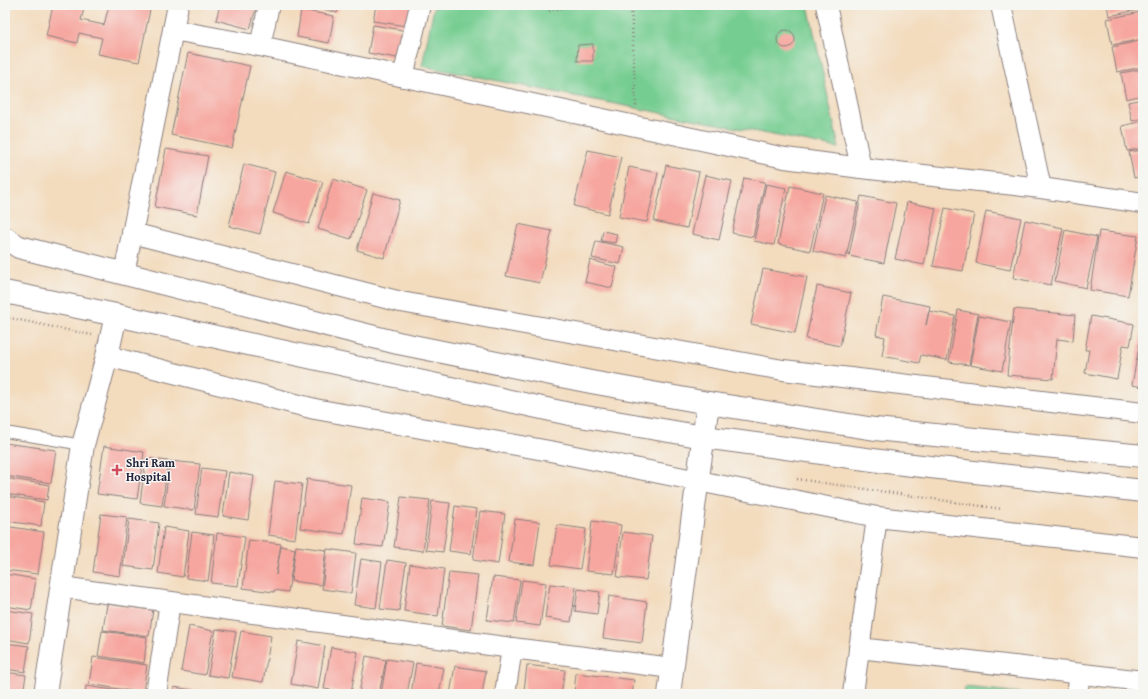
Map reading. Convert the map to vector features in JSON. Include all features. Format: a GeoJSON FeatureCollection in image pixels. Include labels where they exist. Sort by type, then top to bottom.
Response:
{"type":"FeatureCollection","features":[{"type":"Feature","properties":{"kind":"street"},"geometry":{"type":"LineString","coordinates":[[124,274],[178,5]]}},
{"type":"Feature","properties":{"kind":"street"},"geometry":{"type":"LineString","coordinates":[[260,46],[269,5]]}},
{"type":"Feature","properties":{"kind":"street"},"geometry":{"type":"LineString","coordinates":[[403,77],[420,5]]}},
{"type":"Feature","properties":{"kind":"street"},"geometry":{"type":"LineString","coordinates":[[826,5],[861,168]]}},
{"type":"Feature","properties":{"kind":"street"},"geometry":{"type":"LineString","coordinates":[[1001,5],[1042,188]]}},
{"type":"Feature","properties":{"kind":"street"},"geometry":{"type":"LineString","coordinates":[[173,30],[260,46],[785,158],[1042,188],[1143,203]]}},
{"type":"Feature","properties":{"kind":"street"},"geometry":{"type":"LineString","coordinates":[[132,233],[402,302],[760,366],[1143,413]]}},
{"type":"Feature","properties":{"kind":"street"},"geometry":{"type":"LineString","coordinates":[[5,238],[19,247],[398,343],[591,382],[708,403],[875,428],[1143,456]]}},
{"type":"Feature","properties":{"kind":"street"},"geometry":{"type":"LineString","coordinates":[[5,292],[574,415],[704,437],[895,463],[1143,491]]}},
{"type":"Feature","properties":{"kind":"street"},"geometry":{"type":"LineString","coordinates":[[45,694],[84,445],[116,315]]}},
{"type":"Feature","properties":{"kind":"street"},"geometry":{"type":"LineString","coordinates":[[107,356],[314,409],[555,452],[877,517],[1143,547]]}},
{"type":"Feature","properties":{"kind":"street"},"geometry":{"type":"LineString","coordinates":[[668,694],[708,403]]}},
{"type":"Feature","properties":{"kind":"street"},"geometry":{"type":"LineString","coordinates":[[853,694],[877,517]]}},
{"type":"Feature","properties":{"kind":"street"},"geometry":{"type":"LineString","coordinates":[[61,588],[672,668]]}},
{"type":"Feature","properties":{"kind":"street"},"geometry":{"type":"LineString","coordinates":[[156,694],[170,602]]}},
{"type":"Feature","properties":{"kind":"street"},"geometry":{"type":"LineString","coordinates":[[505,694],[512,648]]}},
{"type":"Feature","properties":{"kind":"street"},"geometry":{"type":"LineString","coordinates":[[859,648],[1143,681]]}},
{"type":"Feature","properties":{"kind":"street"},"geometry":{"type":"LineString","coordinates":[[1077,694],[1080,674]]}},
{"type":"Feature","properties":{"kind":"lane"},"geometry":{"type":"LineString","coordinates":[[5,432],[84,445]]}},
{"type":"Feature","properties":{"kind":"path"},"geometry":{"type":"LineString","coordinates":[[549,11],[576,5]]}},
{"type":"Feature","properties":{"kind":"path"},"geometry":{"type":"LineString","coordinates":[[629,105],[636,106],[631,5]]}},
{"type":"Feature","properties":{"kind":"path"},"geometry":{"type":"LineString","coordinates":[[5,317],[92,335]]}},
{"type":"Feature","properties":{"kind":"path"},"geometry":{"type":"LineString","coordinates":[[797,479],[1008,510]]}},
{"type":"Feature","properties":{"kind":"green space"},"geometry":{"type":"Polygon","coordinates":[[[445,5],[808,5],[839,148],[422,66],[434,7],[445,5]]]}},
{"type":"Feature","properties":{"kind":"green space"},"geometry":{"type":"Polygon","coordinates":[[[965,687],[1032,694],[964,694],[965,687]]]}},
{"type":"Feature","properties":{"kind":"building"},"geometry":{"type":"Polygon","coordinates":[[[53,5],[85,5],[81,20],[104,25],[109,5],[151,5],[139,62],[98,54],[102,38],[79,33],[77,43],[46,36],[53,5]]]}},
{"type":"Feature","properties":{"kind":"building"},"geometry":{"type":"Polygon","coordinates":[[[220,5],[257,5],[250,29],[216,20],[220,5]]]}},
{"type":"Feature","properties":{"kind":"building"},"geometry":{"type":"Polygon","coordinates":[[[310,5],[340,5],[337,13],[310,5]]]}},
{"type":"Feature","properties":{"kind":"building"},"geometry":{"type":"Polygon","coordinates":[[[376,5],[417,5],[413,27],[373,21],[376,5]]]}},
{"type":"Feature","properties":{"kind":"building"},"geometry":{"type":"Polygon","coordinates":[[[1107,5],[1141,5],[1142,9],[1109,16],[1107,5]]]}},
{"type":"Feature","properties":{"kind":"building"},"geometry":{"type":"Polygon","coordinates":[[[301,10],[334,16],[329,43],[297,37],[301,10]]]}},
{"type":"Feature","properties":{"kind":"building"},"geometry":{"type":"Polygon","coordinates":[[[1141,12],[1143,39],[1112,45],[1107,19],[1141,12]]]}},
{"type":"Feature","properties":{"kind":"building"},"geometry":{"type":"Polygon","coordinates":[[[373,25],[408,31],[403,59],[368,53],[373,25]]]}},
{"type":"Feature","properties":{"kind":"building"},"geometry":{"type":"Polygon","coordinates":[[[786,30],[790,31],[794,35],[794,43],[790,47],[786,48],[782,47],[778,43],[777,39],[778,35],[782,31],[786,30]]]}},
{"type":"Feature","properties":{"kind":"building"},"geometry":{"type":"Polygon","coordinates":[[[1143,40],[1143,67],[1117,72],[1112,47],[1143,40]]]}},
{"type":"Feature","properties":{"kind":"building"},"geometry":{"type":"Polygon","coordinates":[[[593,44],[593,61],[577,61],[578,45],[593,44]]]}},
{"type":"Feature","properties":{"kind":"building"},"geometry":{"type":"Polygon","coordinates":[[[188,53],[250,66],[232,148],[171,135],[188,53]]]}},
{"type":"Feature","properties":{"kind":"building"},"geometry":{"type":"Polygon","coordinates":[[[1143,69],[1143,95],[1126,99],[1121,73],[1143,69]]]}},
{"type":"Feature","properties":{"kind":"building"},"geometry":{"type":"Polygon","coordinates":[[[1143,99],[1143,118],[1132,121],[1128,102],[1143,99]]]}},
{"type":"Feature","properties":{"kind":"building"},"geometry":{"type":"Polygon","coordinates":[[[1143,121],[1143,148],[1127,151],[1122,126],[1143,121]]]}},
{"type":"Feature","properties":{"kind":"building"},"geometry":{"type":"Polygon","coordinates":[[[166,149],[208,156],[197,215],[155,207],[166,149]]]}},
{"type":"Feature","properties":{"kind":"building"},"geometry":{"type":"Polygon","coordinates":[[[588,150],[621,157],[608,214],[574,206],[588,150]]]}},
{"type":"Feature","properties":{"kind":"building"},"geometry":{"type":"Polygon","coordinates":[[[1143,150],[1143,176],[1134,178],[1129,152],[1143,150]]]}},
{"type":"Feature","properties":{"kind":"building"},"geometry":{"type":"Polygon","coordinates":[[[244,164],[275,172],[260,234],[229,226],[244,164]]]}},
{"type":"Feature","properties":{"kind":"building"},"geometry":{"type":"Polygon","coordinates":[[[666,165],[699,172],[687,228],[654,221],[666,165]]]}},
{"type":"Feature","properties":{"kind":"building"},"geometry":{"type":"Polygon","coordinates":[[[629,167],[658,173],[647,222],[619,217],[629,167]]]}},
{"type":"Feature","properties":{"kind":"building"},"geometry":{"type":"Polygon","coordinates":[[[286,171],[323,182],[309,224],[273,213],[286,171]]]}},
{"type":"Feature","properties":{"kind":"building"},"geometry":{"type":"Polygon","coordinates":[[[705,175],[732,181],[719,240],[692,234],[705,175]]]}},
{"type":"Feature","properties":{"kind":"building"},"geometry":{"type":"Polygon","coordinates":[[[744,178],[765,182],[753,237],[732,233],[744,178]]]}},
{"type":"Feature","properties":{"kind":"building"},"geometry":{"type":"Polygon","coordinates":[[[333,179],[367,190],[351,239],[318,229],[333,179]]]}},
{"type":"Feature","properties":{"kind":"building"},"geometry":{"type":"Polygon","coordinates":[[[766,184],[786,188],[774,245],[754,241],[766,184]]]}},
{"type":"Feature","properties":{"kind":"building"},"geometry":{"type":"Polygon","coordinates":[[[790,186],[823,193],[810,251],[778,244],[790,186]]]}},
{"type":"Feature","properties":{"kind":"building"},"geometry":{"type":"Polygon","coordinates":[[[373,193],[400,200],[384,258],[357,250],[373,193]]]}},
{"type":"Feature","properties":{"kind":"building"},"geometry":{"type":"Polygon","coordinates":[[[825,195],[858,202],[846,258],[813,251],[825,195]]]}},
{"type":"Feature","properties":{"kind":"building"},"geometry":{"type":"Polygon","coordinates":[[[861,196],[896,203],[884,263],[849,256],[861,196]]]}},
{"type":"Feature","properties":{"kind":"building"},"geometry":{"type":"Polygon","coordinates":[[[907,202],[936,208],[924,265],[895,259],[907,202]]]}},
{"type":"Feature","properties":{"kind":"building"},"geometry":{"type":"Polygon","coordinates":[[[945,208],[974,214],[963,271],[933,266],[945,208]]]}},
{"type":"Feature","properties":{"kind":"building"},"geometry":{"type":"Polygon","coordinates":[[[986,211],[1021,218],[1010,270],[976,263],[986,211]]]}},
{"type":"Feature","properties":{"kind":"building"},"geometry":{"type":"Polygon","coordinates":[[[1025,220],[1063,228],[1051,285],[1013,278],[1025,220]]]}},
{"type":"Feature","properties":{"kind":"building"},"geometry":{"type":"Polygon","coordinates":[[[518,224],[552,231],[540,283],[506,276],[518,224]]]}},
{"type":"Feature","properties":{"kind":"building"},"geometry":{"type":"Polygon","coordinates":[[[1065,230],[1097,237],[1086,288],[1055,281],[1065,230]]]}},
{"type":"Feature","properties":{"kind":"building"},"geometry":{"type":"Polygon","coordinates":[[[603,231],[617,234],[615,243],[601,241],[603,231]]]}},
{"type":"Feature","properties":{"kind":"building"},"geometry":{"type":"Polygon","coordinates":[[[1099,231],[1138,236],[1128,296],[1090,290],[1099,231]]]}},
{"type":"Feature","properties":{"kind":"building"},"geometry":{"type":"Polygon","coordinates":[[[596,241],[624,247],[620,264],[592,258],[596,241]]]}},
{"type":"Feature","properties":{"kind":"building"},"geometry":{"type":"Polygon","coordinates":[[[590,260],[617,267],[612,288],[585,282],[590,260]]]}},
{"type":"Feature","properties":{"kind":"building"},"geometry":{"type":"Polygon","coordinates":[[[763,269],[807,277],[795,333],[751,324],[763,269]]]}},
{"type":"Feature","properties":{"kind":"building"},"geometry":{"type":"Polygon","coordinates":[[[817,286],[851,293],[840,346],[806,339],[817,286]]]}},
{"type":"Feature","properties":{"kind":"building"},"geometry":{"type":"Polygon","coordinates":[[[883,297],[930,306],[926,325],[929,311],[955,316],[947,360],[921,355],[919,363],[882,356],[885,337],[876,335],[883,297]]]}},
{"type":"Feature","properties":{"kind":"building"},"geometry":{"type":"Polygon","coordinates":[[[1014,309],[1075,315],[1073,341],[1057,339],[1053,379],[1007,375],[1014,309]]]}},
{"type":"Feature","properties":{"kind":"building"},"geometry":{"type":"Polygon","coordinates":[[[958,310],[978,314],[969,365],[949,362],[958,310]]]}},
{"type":"Feature","properties":{"kind":"building"},"geometry":{"type":"Polygon","coordinates":[[[979,316],[1011,322],[1002,371],[970,365],[979,316]]]}},
{"type":"Feature","properties":{"kind":"building"},"geometry":{"type":"Polygon","coordinates":[[[1091,316],[1134,324],[1130,346],[1123,345],[1117,379],[1085,373],[1089,350],[1085,350],[1091,316]]]}},
{"type":"Feature","properties":{"kind":"building"},"geometry":{"type":"Polygon","coordinates":[[[1143,329],[1143,387],[1132,385],[1143,329]]]}},
{"type":"Feature","properties":{"kind":"building"},"geometry":{"type":"Polygon","coordinates":[[[5,443],[56,450],[51,483],[5,476],[5,443]]]}},
{"type":"Feature","properties":{"kind":"building"},"geometry":{"type":"Polygon","coordinates":[[[104,446],[144,452],[137,499],[97,494],[104,446]]]}},
{"type":"Feature","properties":{"kind":"building"},"geometry":{"type":"Polygon","coordinates":[[[146,458],[168,461],[162,506],[140,503],[146,458]]]}},
{"type":"Feature","properties":{"kind":"building"},"geometry":{"type":"Polygon","coordinates":[[[170,461],[200,464],[194,510],[164,506],[170,461]]]}},
{"type":"Feature","properties":{"kind":"building"},"geometry":{"type":"Polygon","coordinates":[[[202,468],[225,471],[218,517],[196,514],[202,468]]]}},
{"type":"Feature","properties":{"kind":"building"},"geometry":{"type":"Polygon","coordinates":[[[229,472],[254,476],[248,520],[223,516],[229,472]]]}},
{"type":"Feature","properties":{"kind":"building"},"geometry":{"type":"Polygon","coordinates":[[[5,478],[49,485],[47,500],[5,494],[5,478]]]}},
{"type":"Feature","properties":{"kind":"building"},"geometry":{"type":"Polygon","coordinates":[[[307,479],[351,485],[344,534],[300,528],[307,479]]]}},
{"type":"Feature","properties":{"kind":"building"},"geometry":{"type":"Polygon","coordinates":[[[275,481],[302,484],[295,539],[268,535],[275,481]]]}},
{"type":"Feature","properties":{"kind":"building"},"geometry":{"type":"Polygon","coordinates":[[[5,496],[44,502],[41,526],[5,521],[5,496]]]}},
{"type":"Feature","properties":{"kind":"building"},"geometry":{"type":"Polygon","coordinates":[[[401,497],[430,500],[423,551],[394,547],[401,497]]]}},
{"type":"Feature","properties":{"kind":"building"},"geometry":{"type":"Polygon","coordinates":[[[362,498],[390,502],[383,547],[356,544],[362,498]]]}},
{"type":"Feature","properties":{"kind":"building"},"geometry":{"type":"Polygon","coordinates":[[[432,501],[450,503],[443,552],[426,550],[432,501]]]}},
{"type":"Feature","properties":{"kind":"building"},"geometry":{"type":"Polygon","coordinates":[[[455,506],[477,509],[471,554],[449,551],[455,506]]]}},
{"type":"Feature","properties":{"kind":"building"},"geometry":{"type":"Polygon","coordinates":[[[480,511],[505,514],[498,564],[473,560],[480,511]]]}},
{"type":"Feature","properties":{"kind":"building"},"geometry":{"type":"Polygon","coordinates":[[[101,514],[127,517],[120,576],[93,572],[101,514]]]}},
{"type":"Feature","properties":{"kind":"building"},"geometry":{"type":"Polygon","coordinates":[[[129,519],[159,523],[153,570],[123,566],[129,519]]]}},
{"type":"Feature","properties":{"kind":"building"},"geometry":{"type":"Polygon","coordinates":[[[515,519],[540,522],[534,565],[509,562],[515,519]]]}},
{"type":"Feature","properties":{"kind":"building"},"geometry":{"type":"Polygon","coordinates":[[[592,521],[621,525],[614,574],[586,571],[592,521]]]}},
{"type":"Feature","properties":{"kind":"building"},"geometry":{"type":"Polygon","coordinates":[[[557,525],[586,529],[580,569],[551,565],[557,525]]]}},
{"type":"Feature","properties":{"kind":"building"},"geometry":{"type":"Polygon","coordinates":[[[5,526],[44,532],[38,574],[5,570],[5,526]]]}},
{"type":"Feature","properties":{"kind":"building"},"geometry":{"type":"Polygon","coordinates":[[[164,527],[189,531],[183,577],[158,573],[164,527]]]}},
{"type":"Feature","properties":{"kind":"building"},"geometry":{"type":"Polygon","coordinates":[[[192,532],[214,535],[208,581],[186,578],[192,532]]]}},
{"type":"Feature","properties":{"kind":"building"},"geometry":{"type":"Polygon","coordinates":[[[623,532],[652,536],[646,580],[617,577],[623,532]]]}},
{"type":"Feature","properties":{"kind":"building"},"geometry":{"type":"Polygon","coordinates":[[[217,533],[245,537],[238,586],[211,583],[217,533]]]}},
{"type":"Feature","properties":{"kind":"building"},"geometry":{"type":"Polygon","coordinates":[[[249,540],[281,544],[276,575],[281,546],[295,549],[288,592],[274,590],[274,592],[243,588],[249,540]]]}},
{"type":"Feature","properties":{"kind":"building"},"geometry":{"type":"Polygon","coordinates":[[[296,546],[326,550],[321,585],[291,581],[296,546]]]}},
{"type":"Feature","properties":{"kind":"building"},"geometry":{"type":"Polygon","coordinates":[[[327,549],[356,553],[351,593],[322,589],[327,549]]]}},
{"type":"Feature","properties":{"kind":"building"},"geometry":{"type":"Polygon","coordinates":[[[361,559],[382,562],[376,608],[354,605],[361,559]]]}},
{"type":"Feature","properties":{"kind":"building"},"geometry":{"type":"Polygon","coordinates":[[[387,560],[406,563],[399,611],[380,609],[387,560]]]}},
{"type":"Feature","properties":{"kind":"building"},"geometry":{"type":"Polygon","coordinates":[[[410,564],[444,569],[438,616],[404,611],[410,564]]]}},
{"type":"Feature","properties":{"kind":"building"},"geometry":{"type":"Polygon","coordinates":[[[449,572],[478,575],[471,630],[442,626],[449,572]]]}},
{"type":"Feature","properties":{"kind":"building"},"geometry":{"type":"Polygon","coordinates":[[[5,574],[36,579],[31,610],[5,606],[5,574]]]}},
{"type":"Feature","properties":{"kind":"building"},"geometry":{"type":"Polygon","coordinates":[[[493,577],[520,580],[514,623],[487,620],[493,577]]]}},
{"type":"Feature","properties":{"kind":"building"},"geometry":{"type":"Polygon","coordinates":[[[522,580],[546,583],[540,626],[516,623],[522,580]]]}},
{"type":"Feature","properties":{"kind":"building"},"geometry":{"type":"Polygon","coordinates":[[[550,584],[576,587],[571,622],[545,618],[550,584]]]}},
{"type":"Feature","properties":{"kind":"building"},"geometry":{"type":"Polygon","coordinates":[[[578,589],[600,592],[597,614],[575,611],[578,589]]]}},
{"type":"Feature","properties":{"kind":"building"},"geometry":{"type":"Polygon","coordinates":[[[609,596],[647,602],[642,643],[603,638],[609,596]]]}},
{"type":"Feature","properties":{"kind":"building"},"geometry":{"type":"Polygon","coordinates":[[[107,604],[153,610],[149,636],[103,630],[107,604]]]}},
{"type":"Feature","properties":{"kind":"building"},"geometry":{"type":"Polygon","coordinates":[[[5,610],[33,614],[29,643],[5,639],[5,610]]]}},
{"type":"Feature","properties":{"kind":"building"},"geometry":{"type":"Polygon","coordinates":[[[189,626],[213,631],[205,675],[181,671],[189,626]]]}},
{"type":"Feature","properties":{"kind":"building"},"geometry":{"type":"Polygon","coordinates":[[[216,629],[236,632],[228,678],[208,675],[216,629]]]}},
{"type":"Feature","properties":{"kind":"building"},"geometry":{"type":"Polygon","coordinates":[[[102,631],[147,637],[144,663],[98,656],[102,631]]]}},
{"type":"Feature","properties":{"kind":"building"},"geometry":{"type":"Polygon","coordinates":[[[241,631],[271,636],[263,682],[232,677],[241,631]]]}},
{"type":"Feature","properties":{"kind":"building"},"geometry":{"type":"Polygon","coordinates":[[[298,641],[325,646],[318,689],[291,684],[298,641]]]}},
{"type":"Feature","properties":{"kind":"building"},"geometry":{"type":"Polygon","coordinates":[[[5,643],[29,646],[25,672],[5,669],[5,643]]]}},
{"type":"Feature","properties":{"kind":"building"},"geometry":{"type":"Polygon","coordinates":[[[331,647],[358,652],[351,693],[324,689],[331,647]]]}},
{"type":"Feature","properties":{"kind":"building"},"geometry":{"type":"Polygon","coordinates":[[[366,656],[386,660],[379,694],[359,694],[366,656]]]}},
{"type":"Feature","properties":{"kind":"building"},"geometry":{"type":"Polygon","coordinates":[[[93,657],[147,665],[143,693],[89,684],[93,657]]]}},
{"type":"Feature","properties":{"kind":"building"},"geometry":{"type":"Polygon","coordinates":[[[387,659],[413,663],[407,694],[381,694],[387,659]]]}},
{"type":"Feature","properties":{"kind":"building"},"geometry":{"type":"Polygon","coordinates":[[[416,663],[444,668],[439,694],[411,694],[416,663]]]}},
{"type":"Feature","properties":{"kind":"building"},"geometry":{"type":"Polygon","coordinates":[[[527,665],[565,670],[561,694],[524,691],[527,665]]]}},
{"type":"Feature","properties":{"kind":"building"},"geometry":{"type":"Polygon","coordinates":[[[455,666],[486,671],[482,694],[450,694],[455,666]]]}},
{"type":"Feature","properties":{"kind":"building"},"geometry":{"type":"Polygon","coordinates":[[[5,672],[26,675],[23,694],[5,694],[5,672]]]}},
{"type":"Feature","properties":{"kind":"building"},"geometry":{"type":"Polygon","coordinates":[[[576,673],[634,680],[632,694],[574,694],[576,673]]]}},
{"type":"Feature","properties":{"kind":"building"},"geometry":{"type":"Polygon","coordinates":[[[86,686],[133,693],[133,694],[85,694],[86,686]]]}},
{"type":"Feature","properties":{"kind":"building"},"geometry":{"type":"Polygon","coordinates":[[[174,687],[204,692],[203,694],[173,694],[174,687]]]}},
{"type":"Feature","properties":{"kind":"place","name":"Shri Ram Hospital"},"geometry":{"type":"Point","coordinates":[117,470]}}]}
